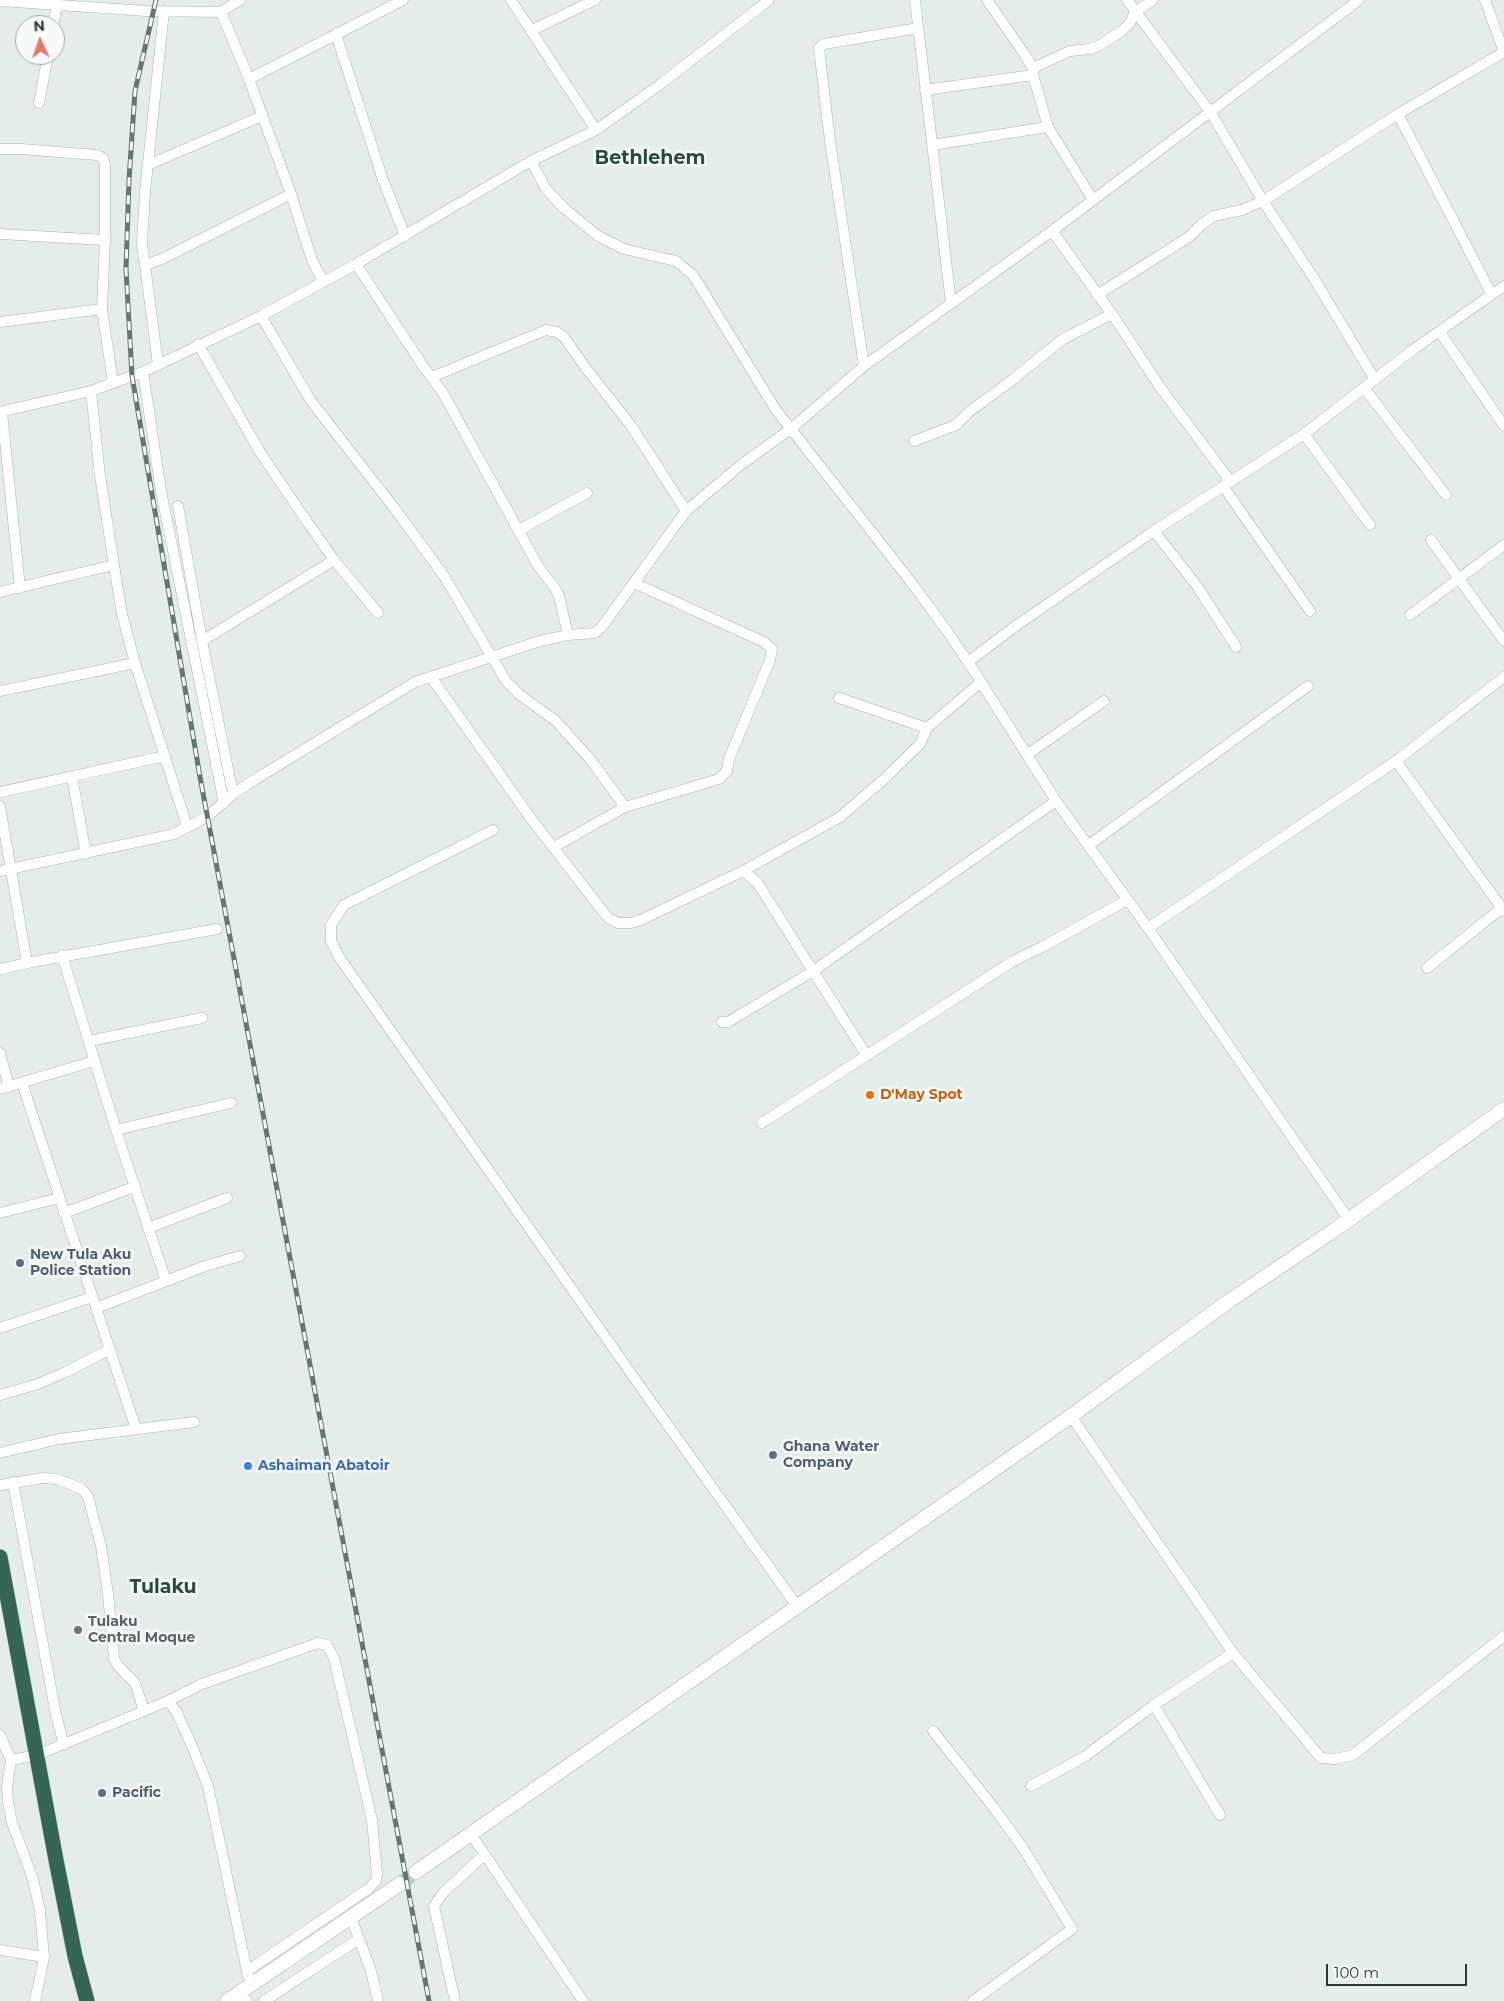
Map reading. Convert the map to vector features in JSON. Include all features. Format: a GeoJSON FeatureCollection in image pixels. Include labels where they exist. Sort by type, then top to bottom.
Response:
{"type":"FeatureCollection","features":[{"type":"Feature","properties":{"kind":"highway"},"geometry":{"type":"LineString","coordinates":[[0,1558],[56,1860],[84,1998]]}},
{"type":"Feature","properties":{"kind":"street"},"geometry":{"type":"LineString","coordinates":[[146,11],[149,0]]}},
{"type":"Feature","properties":{"kind":"street"},"geometry":{"type":"LineString","coordinates":[[0,1],[46,2],[146,11],[221,12],[240,0]]}},
{"type":"Feature","properties":{"kind":"street"},"geometry":{"type":"LineString","coordinates":[[248,79],[403,0]]}},
{"type":"Feature","properties":{"kind":"street"},"geometry":{"type":"LineString","coordinates":[[511,0],[596,130]]}},
{"type":"Feature","properties":{"kind":"street"},"geometry":{"type":"LineString","coordinates":[[532,30],[595,0]]}},
{"type":"Feature","properties":{"kind":"street"},"geometry":{"type":"LineString","coordinates":[[20,588],[1,412],[91,391],[144,372],[198,344],[260,316],[405,236],[531,161],[596,130],[658,86],[769,0]]}},
{"type":"Feature","properties":{"kind":"street"},"geometry":{"type":"LineString","coordinates":[[914,0],[950,303]]}},
{"type":"Feature","properties":{"kind":"street"},"geometry":{"type":"LineString","coordinates":[[987,0],[1033,71],[1048,127],[1093,200]]}},
{"type":"Feature","properties":{"kind":"street"},"geometry":{"type":"LineString","coordinates":[[1127,0],[1211,113],[1263,201],[1315,280],[1375,380]]}},
{"type":"Feature","properties":{"kind":"street"},"geometry":{"type":"LineString","coordinates":[[925,90],[1033,71],[1070,51],[1090,49],[1100,45],[1123,30],[1130,23],[1136,12],[1153,0]]}},
{"type":"Feature","properties":{"kind":"street"},"geometry":{"type":"LineString","coordinates":[[0,871],[165,837],[208,816],[233,794],[401,690],[431,677],[540,641],[568,634],[595,633],[601,628],[686,511],[742,464],[792,428],[864,366],[1052,231],[1359,0]]}},
{"type":"Feature","properties":{"kind":"street"},"geometry":{"type":"LineString","coordinates":[[1097,294],[1182,242],[1214,216],[1242,210],[1263,201],[1398,114],[1504,52],[1485,0]]}},
{"type":"Feature","properties":{"kind":"street"},"geometry":{"type":"LineString","coordinates":[[55,15],[57,4]]}},
{"type":"Feature","properties":{"kind":"street"},"geometry":{"type":"LineString","coordinates":[[158,365],[142,244],[164,11]]}},
{"type":"Feature","properties":{"kind":"street"},"geometry":{"type":"LineString","coordinates":[[221,12],[291,194],[312,260],[323,281]]}},
{"type":"Feature","properties":{"kind":"street"},"geometry":{"type":"LineString","coordinates":[[864,366],[830,141],[819,48],[824,44],[918,28]]}},
{"type":"Feature","properties":{"kind":"street"},"geometry":{"type":"LineString","coordinates":[[336,34],[383,180],[405,236]]}},
{"type":"Feature","properties":{"kind":"street"},"geometry":{"type":"LineString","coordinates":[[39,103],[46,65]]}},
{"type":"Feature","properties":{"kind":"street"},"geometry":{"type":"LineString","coordinates":[[1398,114],[1491,294]]}},
{"type":"Feature","properties":{"kind":"street"},"geometry":{"type":"LineString","coordinates":[[148,165],[262,116]]}},
{"type":"Feature","properties":{"kind":"street"},"geometry":{"type":"LineString","coordinates":[[932,145],[1048,127]]}},
{"type":"Feature","properties":{"kind":"street"},"geometry":{"type":"LineString","coordinates":[[0,149],[97,155],[103,158],[105,165],[105,240],[102,309],[112,383]]}},
{"type":"Feature","properties":{"kind":"street"},"geometry":{"type":"LineString","coordinates":[[531,161],[546,189],[564,208],[598,236],[624,249],[676,261],[683,265],[692,275],[776,410],[911,582],[968,662],[1056,801],[1148,928],[1349,1220]]}},
{"type":"Feature","properties":{"kind":"street"},"geometry":{"type":"LineString","coordinates":[[145,266],[291,194]]}},
{"type":"Feature","properties":{"kind":"street"},"geometry":{"type":"LineString","coordinates":[[1052,231],[1112,314],[1227,483],[1310,611]]}},
{"type":"Feature","properties":{"kind":"street"},"geometry":{"type":"LineString","coordinates":[[0,234],[105,240]]}},
{"type":"Feature","properties":{"kind":"street"},"geometry":{"type":"LineString","coordinates":[[356,264],[443,393],[474,447],[538,566],[559,596],[568,634]]}},
{"type":"Feature","properties":{"kind":"street"},"geometry":{"type":"LineString","coordinates":[[968,662],[1017,625],[1154,531],[1304,434],[1504,286]]}},
{"type":"Feature","properties":{"kind":"street"},"geometry":{"type":"LineString","coordinates":[[0,322],[102,309]]}},
{"type":"Feature","properties":{"kind":"street"},"geometry":{"type":"LineString","coordinates":[[914,441],[956,425],[970,411],[1063,339],[1112,314]]}},
{"type":"Feature","properties":{"kind":"street"},"geometry":{"type":"LineString","coordinates":[[260,316],[311,401],[444,576],[506,681],[513,689],[556,721],[590,759],[625,807]]}},
{"type":"Feature","properties":{"kind":"street"},"geometry":{"type":"LineString","coordinates":[[432,377],[546,330],[557,332],[564,337],[632,427],[686,511]]}},
{"type":"Feature","properties":{"kind":"street"},"geometry":{"type":"LineString","coordinates":[[1440,332],[1504,426]]}},
{"type":"Feature","properties":{"kind":"street"},"geometry":{"type":"LineString","coordinates":[[198,344],[260,452],[334,560],[378,613]]}},
{"type":"Feature","properties":{"kind":"street"},"geometry":{"type":"LineString","coordinates":[[144,372],[161,491],[224,803]]}},
{"type":"Feature","properties":{"kind":"street"},"geometry":{"type":"LineString","coordinates":[[1365,389],[1446,495]]}},
{"type":"Feature","properties":{"kind":"street"},"geometry":{"type":"LineString","coordinates":[[91,391],[100,476],[122,614],[187,826]]}},
{"type":"Feature","properties":{"kind":"street"},"geometry":{"type":"LineString","coordinates":[[1304,434],[1370,525]]}},
{"type":"Feature","properties":{"kind":"street"},"geometry":{"type":"LineString","coordinates":[[518,530],[587,493]]}},
{"type":"Feature","properties":{"kind":"street"},"geometry":{"type":"LineString","coordinates":[[178,506],[202,641],[233,794]]}},
{"type":"Feature","properties":{"kind":"street"},"geometry":{"type":"LineString","coordinates":[[1154,531],[1197,586],[1236,646]]}},
{"type":"Feature","properties":{"kind":"street"},"geometry":{"type":"LineString","coordinates":[[1431,540],[1504,641]]}},
{"type":"Feature","properties":{"kind":"street"},"geometry":{"type":"LineString","coordinates":[[1410,616],[1504,545]]}},
{"type":"Feature","properties":{"kind":"street"},"geometry":{"type":"LineString","coordinates":[[202,641],[334,560]]}},
{"type":"Feature","properties":{"kind":"street"},"geometry":{"type":"LineString","coordinates":[[0,592],[114,565]]}},
{"type":"Feature","properties":{"kind":"street"},"geometry":{"type":"LineString","coordinates":[[554,847],[625,807],[719,779],[727,771],[729,759],[770,660],[772,649],[764,642],[634,583]]}},
{"type":"Feature","properties":{"kind":"street"},"geometry":{"type":"LineString","coordinates":[[0,691],[136,662]]}},
{"type":"Feature","properties":{"kind":"street"},"geometry":{"type":"LineString","coordinates":[[431,677],[532,820],[608,918],[618,923],[632,923],[641,920],[743,871],[840,817],[882,781],[920,744],[927,728],[981,682]]}},
{"type":"Feature","properties":{"kind":"street"},"geometry":{"type":"LineString","coordinates":[[1148,928],[1396,761],[1504,677]]}},
{"type":"Feature","properties":{"kind":"street"},"geometry":{"type":"LineString","coordinates":[[1088,845],[1308,686]]}},
{"type":"Feature","properties":{"kind":"street"},"geometry":{"type":"LineString","coordinates":[[838,698],[927,728]]}},
{"type":"Feature","properties":{"kind":"street"},"geometry":{"type":"LineString","coordinates":[[1028,754],[1104,701]]}},
{"type":"Feature","properties":{"kind":"street"},"geometry":{"type":"LineString","coordinates":[[0,792],[165,756]]}},
{"type":"Feature","properties":{"kind":"street"},"geometry":{"type":"LineString","coordinates":[[1396,761],[1503,909],[1427,968]]}},
{"type":"Feature","properties":{"kind":"street"},"geometry":{"type":"LineString","coordinates":[[72,777],[86,854]]}},
{"type":"Feature","properties":{"kind":"street"},"geometry":{"type":"LineString","coordinates":[[722,1022],[728,1022],[813,971],[1056,801]]}},
{"type":"Feature","properties":{"kind":"street"},"geometry":{"type":"LineString","coordinates":[[0,806],[27,963]]}},
{"type":"Feature","properties":{"kind":"street"},"geometry":{"type":"LineString","coordinates":[[493,830],[344,905],[331,925],[331,941],[339,957],[637,1382],[797,1606]]}},
{"type":"Feature","properties":{"kind":"street"},"geometry":{"type":"LineString","coordinates":[[743,871],[757,882],[867,1056]]}},
{"type":"Feature","properties":{"kind":"street"},"geometry":{"type":"LineString","coordinates":[[762,1123],[1013,961],[1127,900]]}},
{"type":"Feature","properties":{"kind":"street"},"geometry":{"type":"LineString","coordinates":[[0,969],[62,955],[217,929]]}},
{"type":"Feature","properties":{"kind":"street"},"geometry":{"type":"LineString","coordinates":[[62,955],[134,1187],[166,1281]]}},
{"type":"Feature","properties":{"kind":"street"},"geometry":{"type":"LineString","coordinates":[[89,1041],[202,1018]]}},
{"type":"Feature","properties":{"kind":"street"},"geometry":{"type":"LineString","coordinates":[[0,1052],[5,1088],[94,1061]]}},
{"type":"Feature","properties":{"kind":"street"},"geometry":{"type":"LineString","coordinates":[[22,1083],[58,1198],[136,1429]]}},
{"type":"Feature","properties":{"kind":"street"},"geometry":{"type":"LineString","coordinates":[[116,1130],[231,1102]]}},
{"type":"Feature","properties":{"kind":"street"},"geometry":{"type":"LineString","coordinates":[[416,1872],[1071,1416],[1229,1301],[1349,1220],[1504,1109]]}},
{"type":"Feature","properties":{"kind":"street"},"geometry":{"type":"LineString","coordinates":[[64,1213],[134,1187]]}},
{"type":"Feature","properties":{"kind":"street"},"geometry":{"type":"LineString","coordinates":[[0,1213],[58,1198]]}},
{"type":"Feature","properties":{"kind":"street"},"geometry":{"type":"LineString","coordinates":[[148,1228],[228,1198]]}},
{"type":"Feature","properties":{"kind":"street"},"geometry":{"type":"LineString","coordinates":[[96,1308],[166,1281],[240,1256]]}},
{"type":"Feature","properties":{"kind":"street"},"geometry":{"type":"LineString","coordinates":[[0,1328],[92,1297]]}},
{"type":"Feature","properties":{"kind":"street"},"geometry":{"type":"LineString","coordinates":[[0,1395],[38,1384],[110,1349]]}},
{"type":"Feature","properties":{"kind":"street"},"geometry":{"type":"LineString","coordinates":[[1071,1416],[1233,1653],[1321,1758],[1335,1759],[1353,1755],[1504,1636]]}},
{"type":"Feature","properties":{"kind":"street"},"geometry":{"type":"LineString","coordinates":[[0,1453],[59,1439],[194,1422]]}},
{"type":"Feature","properties":{"kind":"street"},"geometry":{"type":"LineString","coordinates":[[0,1485],[43,1478],[57,1479],[82,1489],[88,1497],[101,1546],[114,1659],[118,1666],[135,1683],[144,1711]]}},
{"type":"Feature","properties":{"kind":"street"},"geometry":{"type":"LineString","coordinates":[[13,1482],[52,1696],[64,1745]]}},
{"type":"Feature","properties":{"kind":"street"},"geometry":{"type":"LineString","coordinates":[[11,1760],[37,1755],[64,1745],[168,1701],[202,1684],[318,1643],[327,1645],[334,1658],[372,1820],[376,1881],[246,1987]]}},
{"type":"Feature","properties":{"kind":"street"},"geometry":{"type":"LineString","coordinates":[[1031,1786],[1084,1757],[1154,1705],[1233,1653]]}},
{"type":"Feature","properties":{"kind":"street"},"geometry":{"type":"LineString","coordinates":[[168,1701],[176,1711],[208,1786],[246,1987]]}},
{"type":"Feature","properties":{"kind":"street"},"geometry":{"type":"LineString","coordinates":[[1154,1705],[1220,1816]]}},
{"type":"Feature","properties":{"kind":"street"},"geometry":{"type":"LineString","coordinates":[[933,1731],[1023,1848],[1072,1929],[972,2001]]}},
{"type":"Feature","properties":{"kind":"street"},"geometry":{"type":"LineString","coordinates":[[0,1735],[11,1760]]}},
{"type":"Feature","properties":{"kind":"street"},"geometry":{"type":"LineString","coordinates":[[11,1760],[4,1774],[12,1823],[33,1879],[40,1911],[44,1957],[35,2001]]}},
{"type":"Feature","properties":{"kind":"street"},"geometry":{"type":"LineString","coordinates":[[471,1834],[583,2001]]}},
{"type":"Feature","properties":{"kind":"street"},"geometry":{"type":"LineString","coordinates":[[455,2001],[434,1906],[443,1893],[484,1855]]}},
{"type":"Feature","properties":{"kind":"street"},"geometry":{"type":"LineString","coordinates":[[227,2001],[400,1884]]}},
{"type":"Feature","properties":{"kind":"street"},"geometry":{"type":"LineString","coordinates":[[351,1916],[371,1971],[378,2001]]}},
{"type":"Feature","properties":{"kind":"street"},"geometry":{"type":"LineString","coordinates":[[264,2001],[359,1939]]}},
{"type":"Feature","properties":{"kind":"street"},"geometry":{"type":"LineString","coordinates":[[0,1950],[44,1957]]}},
{"type":"Feature","properties":{"kind":"tunnel"},"geometry":{"type":"LineString","coordinates":[[400,1884],[416,1872]]}},
{"type":"Feature","properties":{"kind":"railway"},"geometry":{"type":"LineString","coordinates":[[156,0],[135,91],[129,180],[126,269],[132,376],[200,777],[429,2001]]}},
{"type":"Feature","properties":{"kind":"place","name":"D'May Spot"},"geometry":{"type":"Point","coordinates":[870,1095]}},
{"type":"Feature","properties":{"kind":"place","name":"New Tula Aku Police Station"},"geometry":{"type":"Point","coordinates":[20,1263]}},
{"type":"Feature","properties":{"kind":"place","name":"Ghana Water Company"},"geometry":{"type":"Point","coordinates":[773,1455]}},
{"type":"Feature","properties":{"kind":"place","name":"Ashaiman Abatoir"},"geometry":{"type":"Point","coordinates":[248,1466]}},
{"type":"Feature","properties":{"kind":"place","name":"Tulaku Central Moque"},"geometry":{"type":"Point","coordinates":[78,1630]}},
{"type":"Feature","properties":{"kind":"place","name":"Pacific"},"geometry":{"type":"Point","coordinates":[102,1793]}},
{"type":"Feature","properties":{"kind":"district","name":"Bethlehem"},"geometry":{"type":"Point","coordinates":[650,158]}},
{"type":"Feature","properties":{"kind":"district","name":"Tulaku"},"geometry":{"type":"Point","coordinates":[163,1587]}}]}
